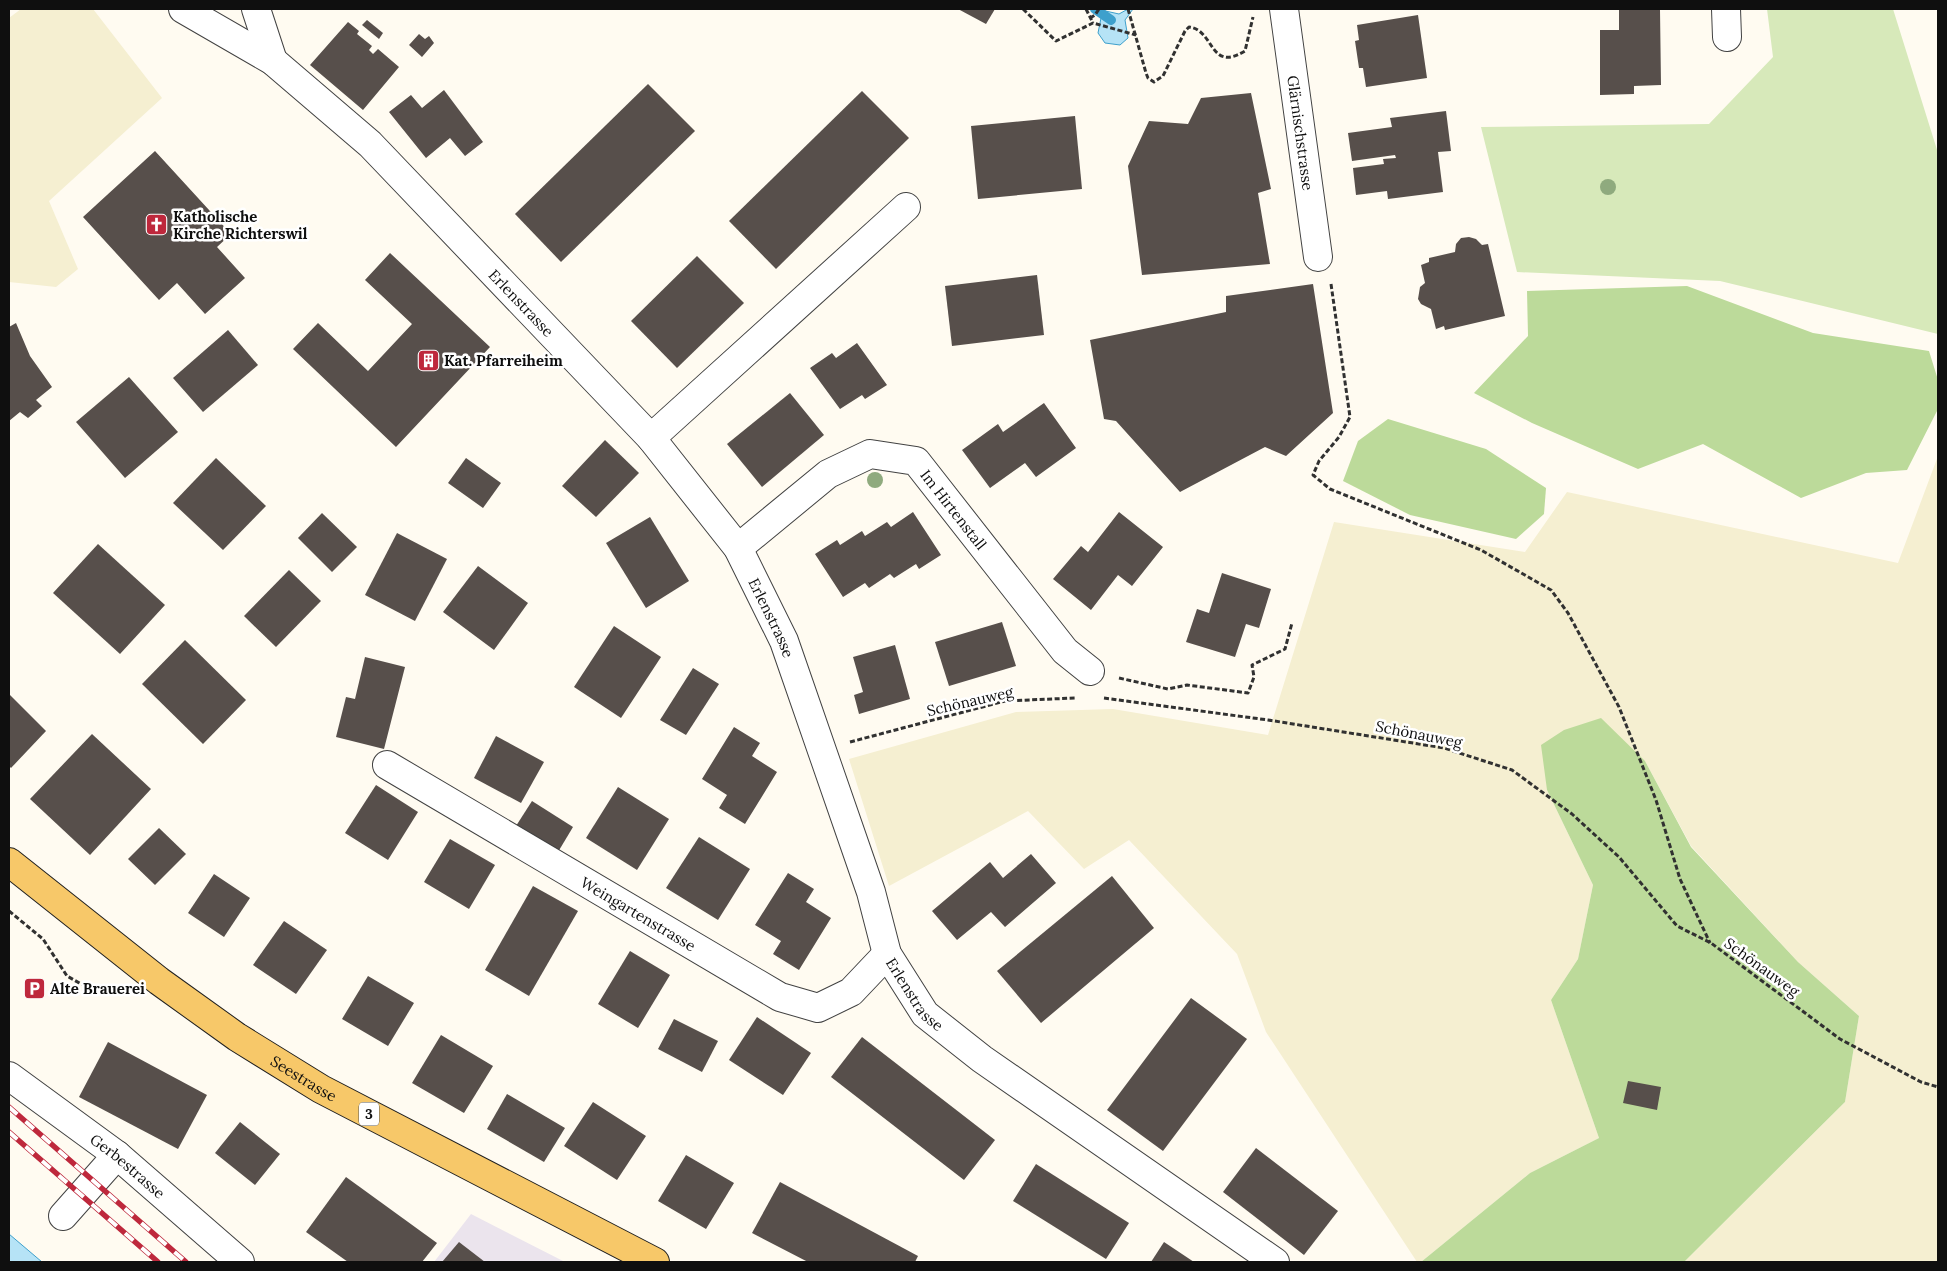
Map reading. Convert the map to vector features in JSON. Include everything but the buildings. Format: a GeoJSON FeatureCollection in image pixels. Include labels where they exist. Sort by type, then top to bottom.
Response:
{"type":"FeatureCollection","features":[{"type":"Feature","properties":{"kind":"main road","name":"Seestrasse"},"geometry":{"type":"LineString","coordinates":[[9,862],[159,981],[237,1037],[330,1094],[655,1262]]}},
{"type":"Feature","properties":{"kind":"street","name":"Erlenstrasse"},"geometry":{"type":"LineString","coordinates":[[183,9],[273,61],[370,144],[651,438],[738,548],[784,641],[870,892],[887,954],[925,1014],[982,1059],[1275,1262]]}},
{"type":"Feature","properties":{"kind":"street"},"geometry":{"type":"LineString","coordinates":[[256,9],[273,61]]}},
{"type":"Feature","properties":{"kind":"street","name":"Glärnischstrasse"},"geometry":{"type":"LineString","coordinates":[[1284,9],[1318,257]]}},
{"type":"Feature","properties":{"kind":"street"},"geometry":{"type":"LineString","coordinates":[[1726,9],[1727,36]]}},
{"type":"Feature","properties":{"kind":"street"},"geometry":{"type":"LineString","coordinates":[[651,438],[906,207]]}},
{"type":"Feature","properties":{"kind":"street","name":"Im Hirtenstall"},"geometry":{"type":"LineString","coordinates":[[738,548],[828,474],[870,454],[916,462],[1065,651],[1090,671]]}},
{"type":"Feature","properties":{"kind":"street","name":"Weingartenstrasse"},"geometry":{"type":"LineString","coordinates":[[387,766],[780,997],[818,1008],[851,992],[887,954]]}},
{"type":"Feature","properties":{"kind":"street","name":"Gerbestrasse"},"geometry":{"type":"LineString","coordinates":[[9,1076],[118,1156],[240,1262]]}},
{"type":"Feature","properties":{"kind":"street"},"geometry":{"type":"LineString","coordinates":[[63,1216],[118,1156]]}},
{"type":"Feature","properties":{"kind":"path"},"geometry":{"type":"LineString","coordinates":[[1023,9],[1056,41],[1095,24]]}},
{"type":"Feature","properties":{"kind":"path"},"geometry":{"type":"LineString","coordinates":[[1086,9],[1095,24],[1136,35]]}},
{"type":"Feature","properties":{"kind":"path"},"geometry":{"type":"LineString","coordinates":[[1090,18],[1099,9]]}},
{"type":"Feature","properties":{"kind":"path"},"geometry":{"type":"LineString","coordinates":[[1128,9],[1146,73],[1148,78],[1154,82],[1163,76],[1185,31],[1189,27],[1198,30],[1216,51],[1228,58],[1245,51],[1252,24]]}},
{"type":"Feature","properties":{"kind":"path"},"geometry":{"type":"LineString","coordinates":[[1331,283],[1350,417],[1339,437],[1318,461],[1313,475],[1330,489],[1481,550],[1551,590],[1568,614],[1619,707],[1656,800],[1680,879],[1711,943]]}},
{"type":"Feature","properties":{"kind":"path"},"geometry":{"type":"LineString","coordinates":[[1090,671],[1168,689],[1187,685],[1248,693],[1254,677],[1252,665],[1284,649],[1292,623]]}},
{"type":"Feature","properties":{"kind":"path","name":"Schönauweg"},"geometry":{"type":"LineString","coordinates":[[821,750],[1005,702],[1083,697]]}},
{"type":"Feature","properties":{"kind":"path","name":"Schönauweg"},"geometry":{"type":"LineString","coordinates":[[1103,698],[1268,720],[1444,748],[1512,770],[1572,814],[1619,857],[1677,926],[1711,943],[1840,1039],[1921,1082],[1938,1088]]}},
{"type":"Feature","properties":{"kind":"path"},"geometry":{"type":"LineString","coordinates":[[9,911],[43,939],[67,976],[81,984],[125,990]]}},
{"type":"Feature","properties":{"kind":"shaded area"},"geometry":{"type":"Polygon","coordinates":[[[21,9],[93,9],[162,98],[49,201],[78,269],[56,287],[9,282],[9,18],[21,9]]]}},
{"type":"Feature","properties":{"kind":"shaded area"},"geometry":{"type":"Polygon","coordinates":[[[1938,456],[1938,1262],[1684,1262],[1845,1102],[1859,1016],[1798,962],[1691,846],[1645,761],[1547,790],[1593,885],[1578,959],[1551,1000],[1599,1138],[1530,1173],[1421,1262],[1417,1262],[1266,1032],[1237,954],[1129,840],[1084,869],[1028,811],[889,886],[849,759],[1016,712],[1113,709],[1268,735],[1334,522],[1525,552],[1567,492],[1898,563],[1938,456]]]}},
{"type":"Feature","properties":{"kind":"shaded area"},"geometry":{"type":"Polygon","coordinates":[[[471,1214],[565,1262],[434,1262],[471,1214]]]}},
{"type":"Feature","properties":{"kind":"green space"},"geometry":{"type":"Polygon","coordinates":[[[1767,9],[1893,9],[1938,153],[1938,334],[1720,281],[1517,272],[1481,127],[1709,124],[1773,57],[1767,9]]]}},
{"type":"Feature","properties":{"kind":"green space"},"geometry":{"type":"Polygon","coordinates":[[[1687,286],[1813,333],[1929,351],[1938,380],[1938,409],[1907,470],[1866,473],[1801,498],[1703,444],[1638,469],[1532,423],[1474,393],[1528,336],[1527,291],[1687,286]]]}},
{"type":"Feature","properties":{"kind":"green space"},"geometry":{"type":"Polygon","coordinates":[[[1388,419],[1486,449],[1546,488],[1544,514],[1516,539],[1410,515],[1343,481],[1358,441],[1388,419]]]}},
{"type":"Feature","properties":{"kind":"green space"},"geometry":{"type":"Polygon","coordinates":[[[1601,718],[1645,761],[1691,847],[1798,962],[1859,1016],[1845,1102],[1684,1262],[1421,1262],[1530,1173],[1599,1138],[1551,1000],[1578,959],[1593,885],[1547,790],[1541,745],[1564,730],[1601,718]]]}},
{"type":"Feature","properties":{"kind":"water"},"geometry":{"type":"Polygon","coordinates":[[[1128,9],[1133,9],[1125,20],[1128,38],[1120,45],[1105,43],[1098,33],[1101,10],[1119,14],[1128,9]]]}},
{"type":"Feature","properties":{"kind":"water"},"geometry":{"type":"Polygon","coordinates":[[[9,1234],[42,1262],[9,1262],[9,1234]]]}},
{"type":"Feature","properties":{"kind":"waterway"},"geometry":{"type":"LineString","coordinates":[[1095,9],[1111,20]]}},
{"type":"Feature","properties":{"kind":"railway"},"geometry":{"type":"LineString","coordinates":[[9,1107],[186,1262]]}},
{"type":"Feature","properties":{"kind":"railway"},"geometry":{"type":"LineString","coordinates":[[9,1132],[158,1262]]}},
{"type":"Feature","properties":{"kind":"place","name":"Katholische Kirche Richterswil"},"geometry":{"type":"Point","coordinates":[157,225]}},
{"type":"Feature","properties":{"kind":"place","name":"Kat. Pfarreiheim"},"geometry":{"type":"Point","coordinates":[428,360]}},
{"type":"Feature","properties":{"kind":"place","name":"Alte Brauerei"},"geometry":{"type":"Point","coordinates":[34,988]}}]}
